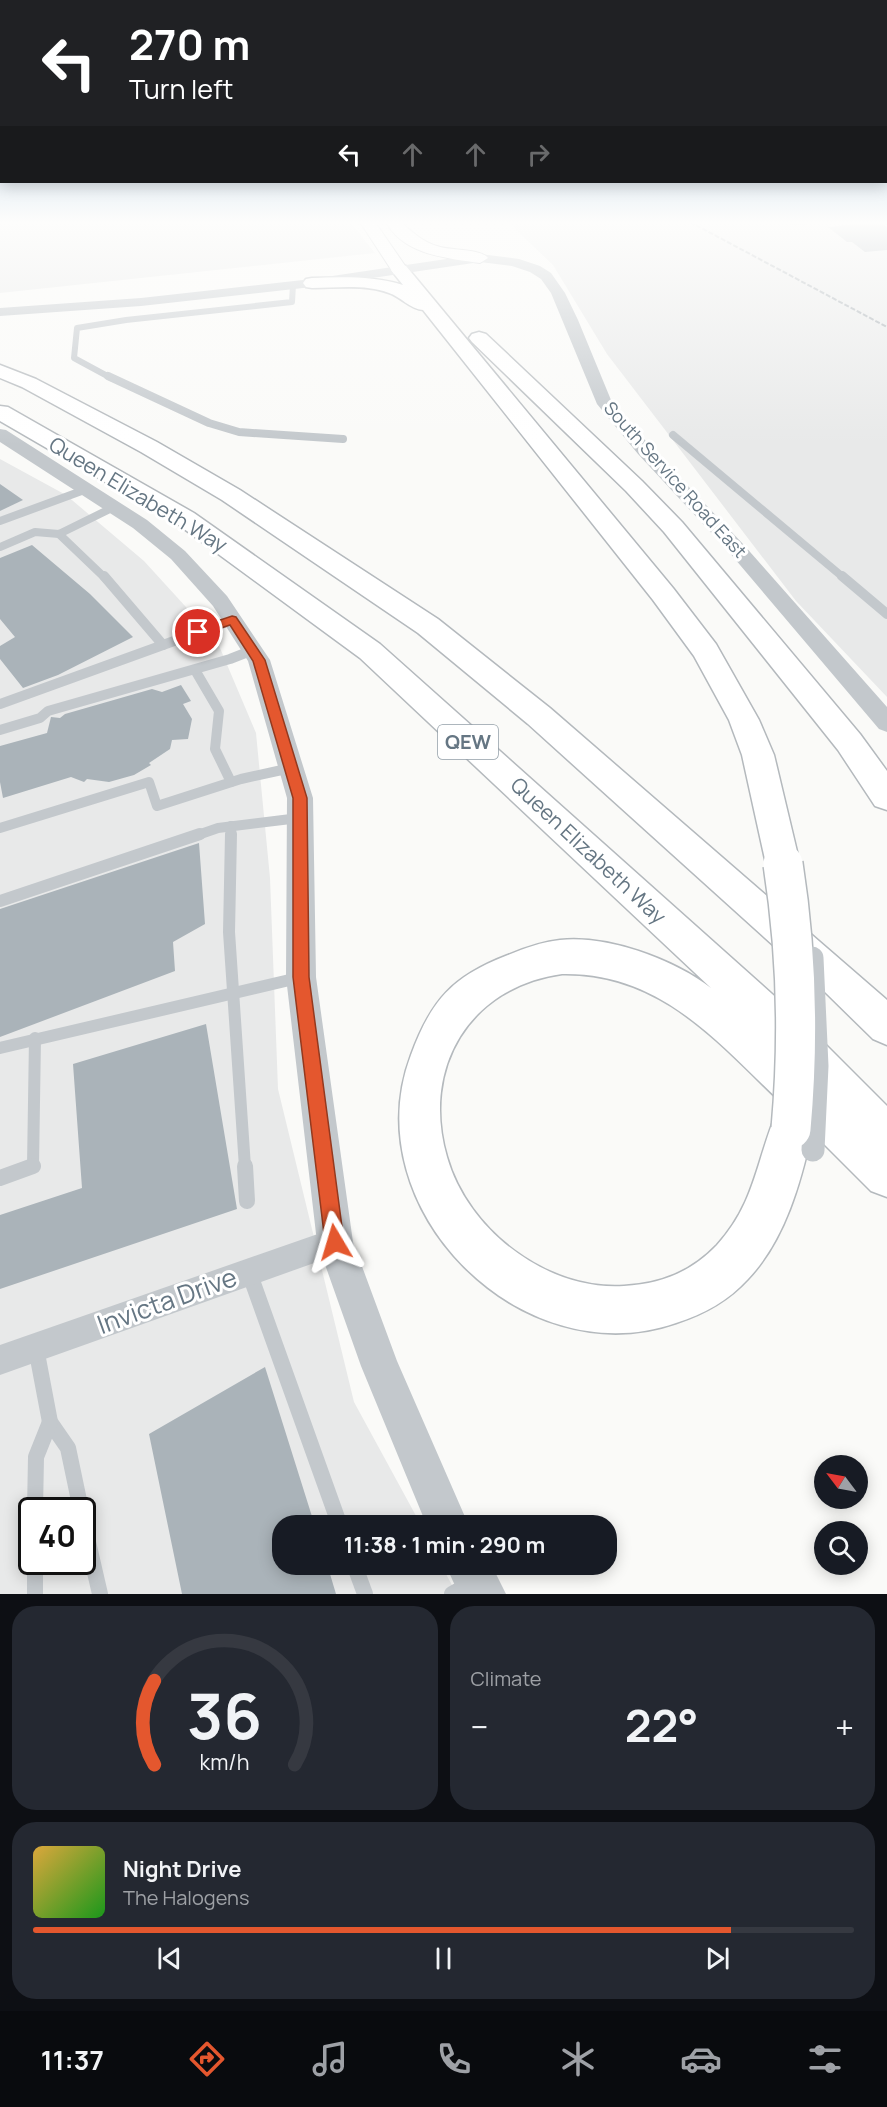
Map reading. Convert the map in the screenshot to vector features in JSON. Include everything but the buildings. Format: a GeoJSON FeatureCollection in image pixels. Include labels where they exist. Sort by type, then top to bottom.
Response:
{"type":"FeatureCollection","features":[{"type":"Feature","properties":{"kind":"highway"},"geometry":{"type":"LineString","coordinates":[[412,296],[429,314],[443,322]]}},
{"type":"Feature","properties":{"kind":"highway"},"geometry":{"type":"LineString","coordinates":[[427,296],[443,322],[663,594],[706,651],[744,720],[758,755],[793,868],[793,929],[797,1002],[795,1082],[802,1139],[786,1152],[772,1199],[748,1243],[732,1263],[713,1280],[683,1297],[640,1310],[613,1311],[576,1306],[531,1291],[500,1270],[465,1237],[445,1207],[427,1166],[421,1132],[421,1091],[432,1047],[454,1009],[469,993],[494,976],[545,959],[565,956],[589,957],[611,962],[668,981],[692,997],[726,1023],[887,1175]]}},
{"type":"Feature","properties":{"kind":"highway"},"geometry":{"type":"LineString","coordinates":[[438,296],[634,486],[673,527],[849,742],[887,797]]}},
{"type":"Feature","properties":{"kind":"highway","name":"Queen Elizabeth Way"},"geometry":{"type":"LineString","coordinates":[[0,371],[29,382],[221,489],[428,626],[539,716],[887,1026]]}},
{"type":"Feature","properties":{"kind":"highway","name":"Queen Elizabeth Way"},"geometry":{"type":"LineString","coordinates":[[0,412],[185,518],[370,651],[786,1032],[887,1136]]}},
{"type":"Feature","properties":{"kind":"street","name":"South Service Road East"},"geometry":{"type":"LineString","coordinates":[[0,312],[191,296]]}},
{"type":"Feature","properties":{"kind":"street","name":"South Service Road East"},"geometry":{"type":"LineString","coordinates":[[560,296],[603,401],[644,450],[736,548],[887,723]]}},
{"type":"Feature","properties":{"kind":"street"},"geometry":{"type":"LineString","coordinates":[[0,434],[140,524],[178,555],[220,601],[259,660],[300,798],[301,977],[335,1242],[380,1366],[443,1515]]}},
{"type":"Feature","properties":{"kind":"street","name":"Invicta Drive"},"geometry":{"type":"LineString","coordinates":[[0,1360],[335,1242]]}},
{"type":"Feature","properties":{"kind":"lane"},"geometry":{"type":"LineString","coordinates":[[292,296],[292,302],[126,320],[77,328],[74,358],[84,365],[219,426],[239,432],[343,440]]}},
{"type":"Feature","properties":{"kind":"lane"},"geometry":{"type":"LineString","coordinates":[[126,320],[132,303]]}},
{"type":"Feature","properties":{"kind":"lane"},"geometry":{"type":"LineString","coordinates":[[673,435],[887,614]]}},
{"type":"Feature","properties":{"kind":"lane"},"geometry":{"type":"LineString","coordinates":[[0,521],[87,489]]}},
{"type":"Feature","properties":{"kind":"lane"},"geometry":{"type":"LineString","coordinates":[[0,547],[35,532],[59,534],[114,507]]}},
{"type":"Feature","properties":{"kind":"lane"},"geometry":{"type":"LineString","coordinates":[[59,534],[108,578],[163,645]]}},
{"type":"Feature","properties":{"kind":"lane"},"geometry":{"type":"LineString","coordinates":[[0,704],[232,620]]}},
{"type":"Feature","properties":{"kind":"lane"},"geometry":{"type":"LineString","coordinates":[[0,730],[40,718],[48,711],[195,670],[253,650]]}},
{"type":"Feature","properties":{"kind":"lane"},"geometry":{"type":"LineString","coordinates":[[195,670],[219,711],[215,749],[231,782]]}},
{"type":"Feature","properties":{"kind":"lane"},"geometry":{"type":"LineString","coordinates":[[0,828],[149,782],[157,806],[231,782],[291,768]]}},
{"type":"Feature","properties":{"kind":"lane"},"geometry":{"type":"LineString","coordinates":[[0,901],[202,833],[231,826],[300,818]]}},
{"type":"Feature","properties":{"kind":"lane"},"geometry":{"type":"LineString","coordinates":[[231,826],[229,932],[248,1201]]}},
{"type":"Feature","properties":{"kind":"lane"},"geometry":{"type":"LineString","coordinates":[[0,1048],[301,977]]}},
{"type":"Feature","properties":{"kind":"lane"},"geometry":{"type":"LineString","coordinates":[[0,1178],[33,1166],[35,1038]]}},
{"type":"Feature","properties":{"kind":"lane"},"geometry":{"type":"LineString","coordinates":[[249,1272],[336,1515]]}},
{"type":"Feature","properties":{"kind":"lane"},"geometry":{"type":"LineString","coordinates":[[36,1347],[50,1422],[68,1448],[78,1497]]}},
{"type":"Feature","properties":{"kind":"lane"},"geometry":{"type":"LineString","coordinates":[[36,1497],[36,1457],[50,1422]]}},
{"type":"Feature","properties":{"kind":"lane"},"geometry":{"type":"LineString","coordinates":[[35,1575],[35,1594]]}},
{"type":"Feature","properties":{"kind":"lane"},"geometry":{"type":"LineString","coordinates":[[95,1575],[99,1594]]}},
{"type":"Feature","properties":{"kind":"lane"},"geometry":{"type":"LineString","coordinates":[[358,1575],[365,1594]]}},
{"type":"Feature","properties":{"kind":"shaded area"},"geometry":{"type":"Polygon","coordinates":[[[572,296],[887,296],[887,697],[796,601],[607,354],[572,296]]]}},
{"type":"Feature","properties":{"kind":"shaded area"},"geometry":{"type":"Polygon","coordinates":[[[0,459],[66,495],[144,561],[217,641],[256,733],[270,878],[278,1089],[354,1402],[416,1515],[272,1515],[272,1575],[447,1575],[457,1594],[0,1594],[0,459]]]}},
{"type":"Feature","properties":{"kind":"railway"},"geometry":{"type":"LineString","coordinates":[[830,296],[887,327]]}},
{"type":"Feature","properties":{"kind":"route"},"geometry":{"type":"LineString","coordinates":[[198,632],[232,620],[259,660],[300,798],[301,977],[335,1242]]}}]}
